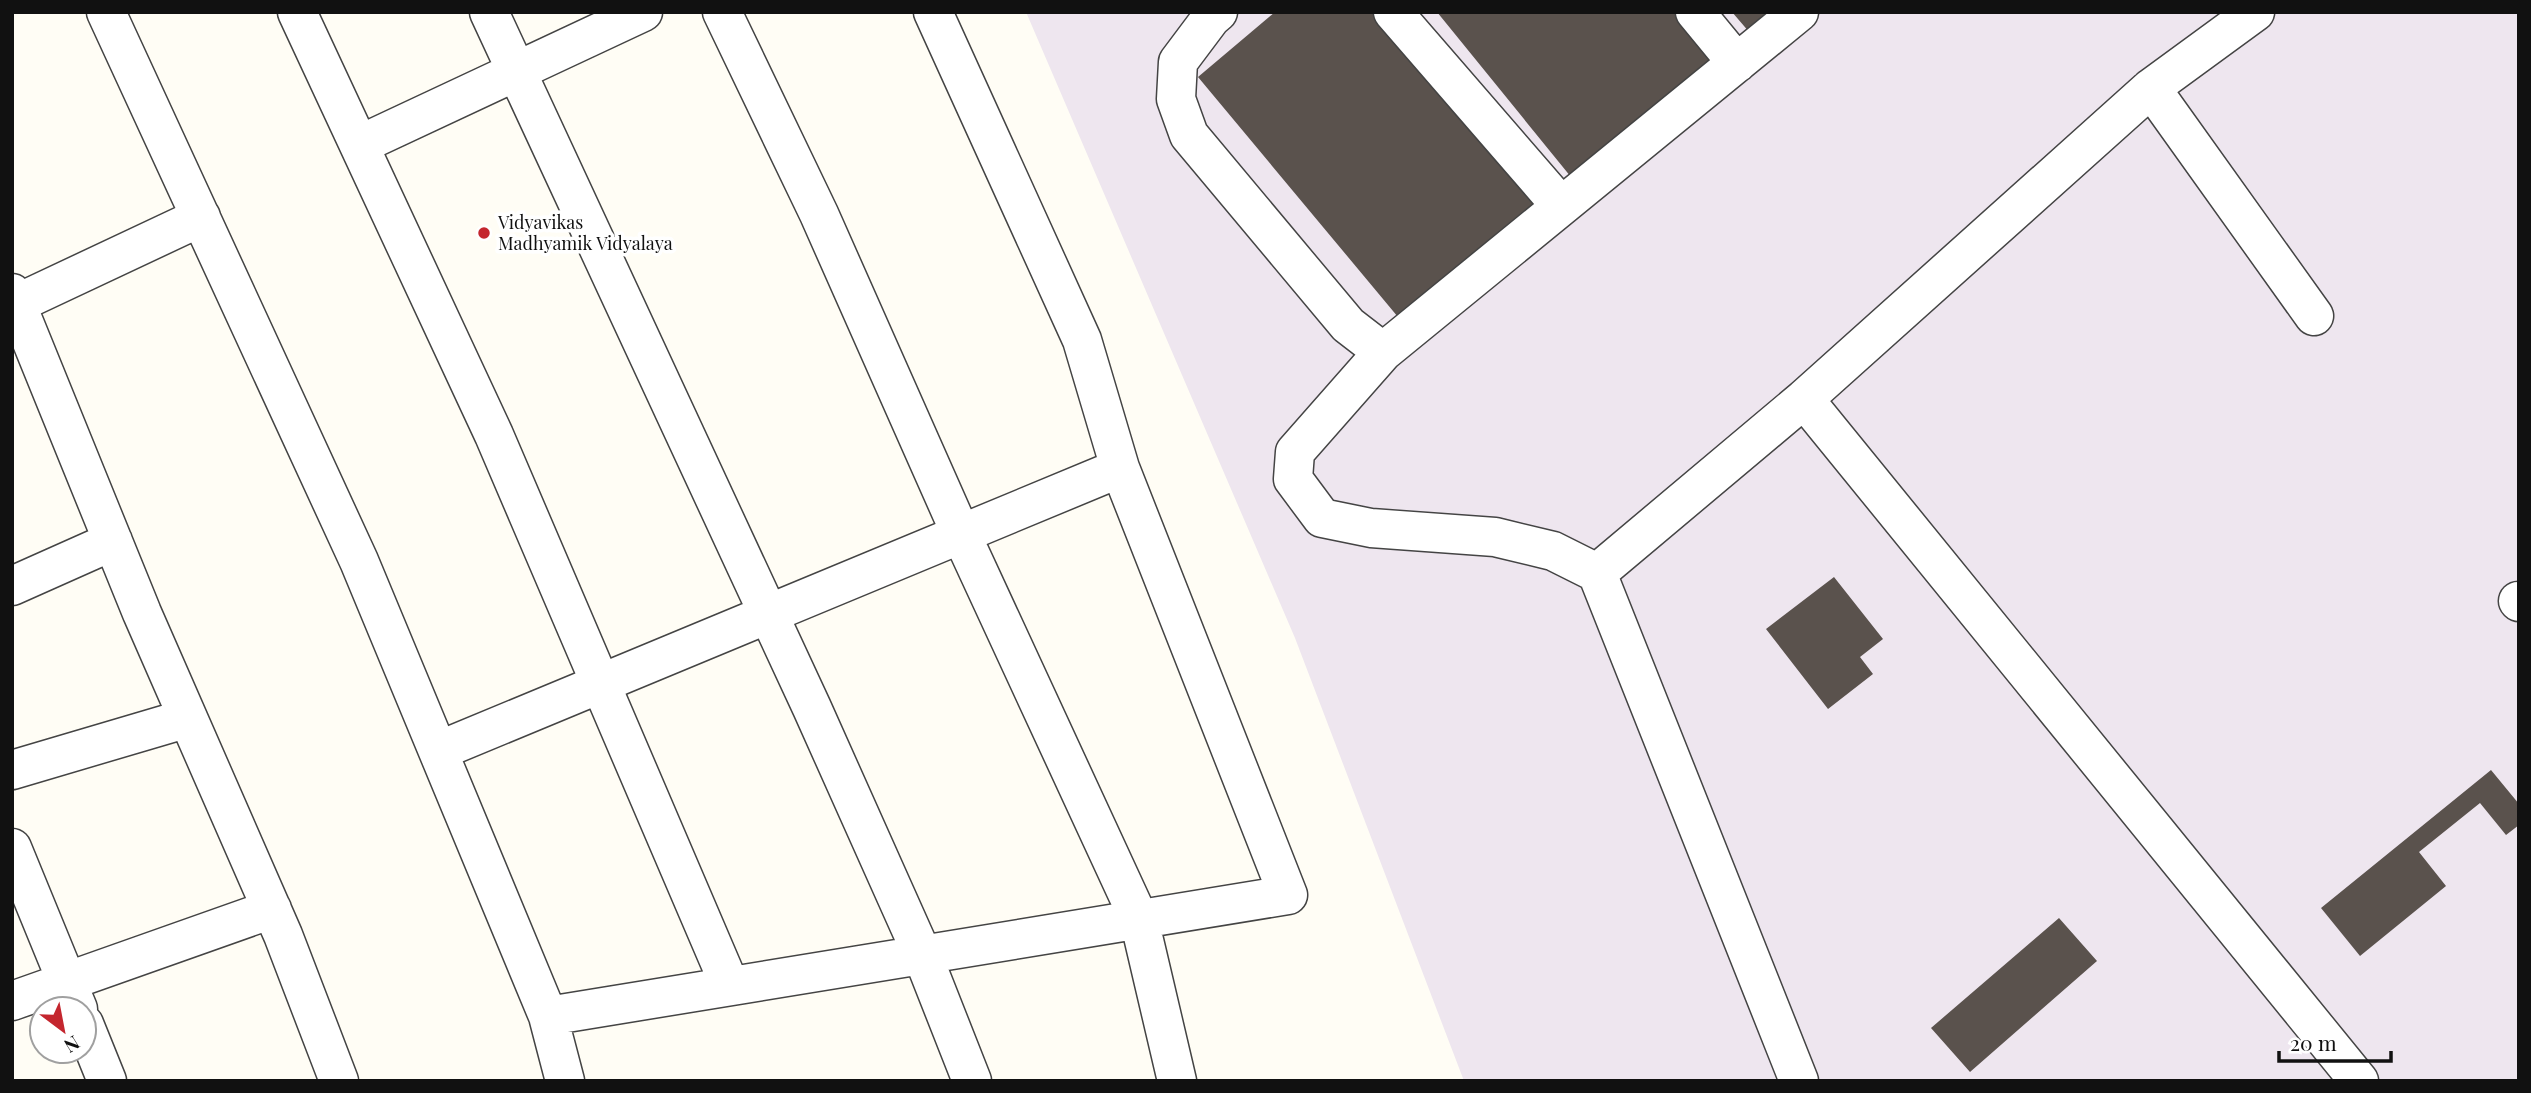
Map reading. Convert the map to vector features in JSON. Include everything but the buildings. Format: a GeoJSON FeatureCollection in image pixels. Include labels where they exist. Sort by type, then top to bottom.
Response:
{"type":"FeatureCollection","features":[{"type":"Feature","properties":{"kind":"street"},"geometry":{"type":"LineString","coordinates":[[106,12],[359,561],[548,1016],[565,1081]]}},
{"type":"Feature","properties":{"kind":"street"},"geometry":{"type":"LineString","coordinates":[[297,12],[494,435],[730,986]]}},
{"type":"Feature","properties":{"kind":"street"},"geometry":{"type":"LineString","coordinates":[[489,12],[769,614],[922,954],[972,1081]]}},
{"type":"Feature","properties":{"kind":"street"},"geometry":{"type":"LineString","coordinates":[[359,145],[643,12]]}},
{"type":"Feature","properties":{"kind":"street"},"geometry":{"type":"LineString","coordinates":[[722,12],[819,214],[961,534],[1139,919],[1177,1081]]}},
{"type":"Feature","properties":{"kind":"street"},"geometry":{"type":"LineString","coordinates":[[548,1016],[1288,895],[1120,468],[1082,340],[933,12]]}},
{"type":"Feature","properties":{"kind":"street"},"geometry":{"type":"LineString","coordinates":[[1218,12],[1178,62],[1176,99],[1189,135],[1348,325],[1383,352]]}},
{"type":"Feature","properties":{"kind":"street"},"geometry":{"type":"LineString","coordinates":[[1394,12],[1562,206]]}},
{"type":"Feature","properties":{"kind":"street"},"geometry":{"type":"LineString","coordinates":[[1695,12],[1737,63]]}},
{"type":"Feature","properties":{"kind":"street"},"geometry":{"type":"LineString","coordinates":[[1799,12],[1383,352],[1295,452],[1293,479],[1321,518],[1371,528],[1494,537],[1553,551],[1597,573],[1799,1081]]}},
{"type":"Feature","properties":{"kind":"street"},"geometry":{"type":"LineString","coordinates":[[1597,573],[1804,399],[2151,88],[2255,12]]}},
{"type":"Feature","properties":{"kind":"street"},"geometry":{"type":"LineString","coordinates":[[2151,88],[2314,316]]}},
{"type":"Feature","properties":{"kind":"street"},"geometry":{"type":"LineString","coordinates":[[201,217],[14,299],[113,541],[272,909],[339,1081]]}},
{"type":"Feature","properties":{"kind":"street"},"geometry":{"type":"LineString","coordinates":[[1804,399],[2359,1081]]}},
{"type":"Feature","properties":{"kind":"street"},"geometry":{"type":"LineString","coordinates":[[438,751],[1120,468]]}},
{"type":"Feature","properties":{"kind":"street"},"geometry":{"type":"LineString","coordinates":[[12,586],[113,541]]}},
{"type":"Feature","properties":{"kind":"street"},"geometry":{"type":"LineString","coordinates":[[12,770],[188,718]]}},
{"type":"Feature","properties":{"kind":"street"},"geometry":{"type":"LineString","coordinates":[[12,848],[72,995],[272,909]]}},
{"type":"Feature","properties":{"kind":"street"},"geometry":{"type":"LineString","coordinates":[[98,1059],[107,1081]]}},
{"type":"Feature","properties":{"kind":"shaded area"},"geometry":{"type":"Polygon","coordinates":[[[1026,12],[2519,12],[2519,1081],[1464,1081],[1295,638],[1026,12]]]}},
{"type":"Feature","properties":{"kind":"place","name":"Vidyavikas Madhyamik Vidyalaya"},"geometry":{"type":"Point","coordinates":[484,233]}}]}
